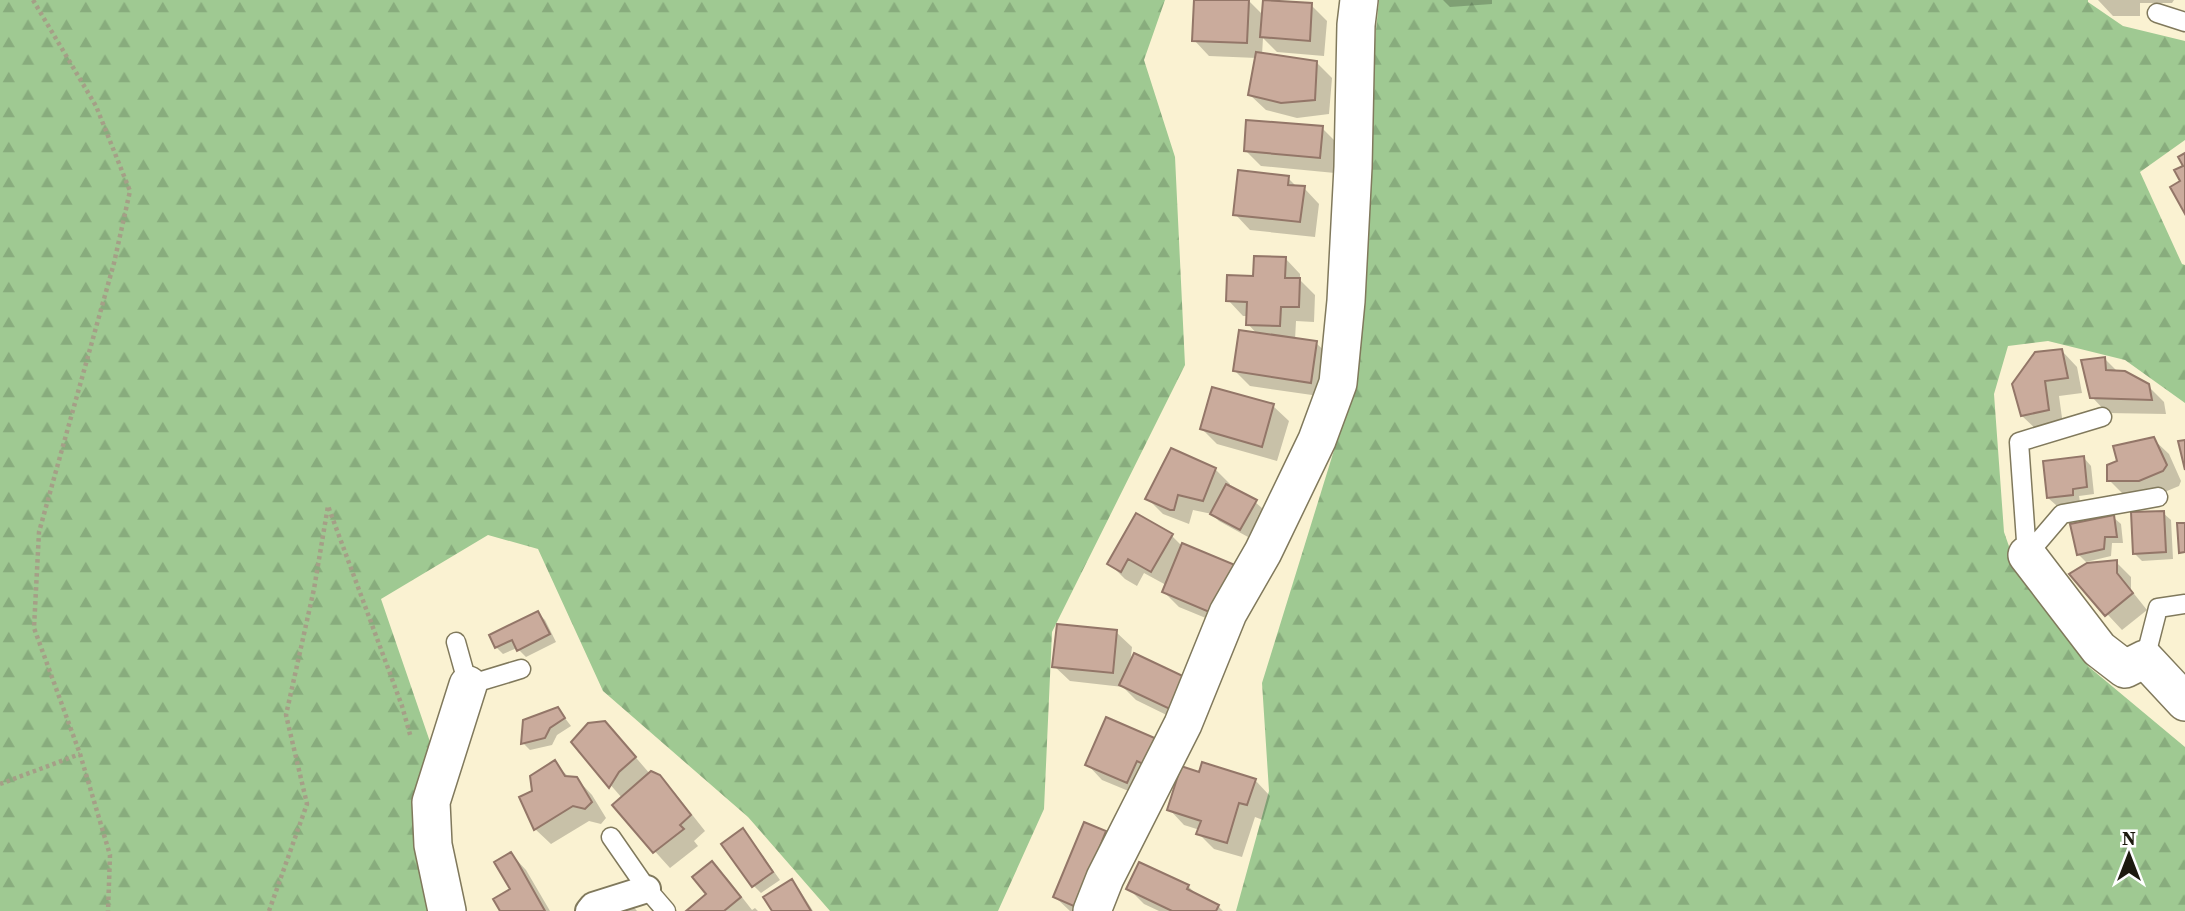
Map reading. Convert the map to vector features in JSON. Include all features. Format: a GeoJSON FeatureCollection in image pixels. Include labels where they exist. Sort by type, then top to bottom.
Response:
{"type":"FeatureCollection","features":[{"type":"Feature","properties":{"kind":"street"},"geometry":{"type":"LineString","coordinates":[[1092,911],[1105,878],[1183,724],[1228,613],[1263,552],[1317,440],[1338,383],[1346,300],[1359,0]]}},
{"type":"Feature","properties":{"kind":"street"},"geometry":{"type":"LineString","coordinates":[[2026,555],[2099,649],[2125,668],[2145,659],[2185,702]]}},
{"type":"Feature","properties":{"kind":"street"},"geometry":{"type":"LineString","coordinates":[[447,911],[433,845],[431,802],[468,685]]}},
{"type":"Feature","properties":{"kind":"street"},"geometry":{"type":"LineString","coordinates":[[589,911],[593,906],[647,889]]}},
{"type":"Feature","properties":{"kind":"lane"},"geometry":{"type":"LineString","coordinates":[[2157,13],[2185,22]]}},
{"type":"Feature","properties":{"kind":"lane"},"geometry":{"type":"LineString","coordinates":[[2026,555],[2019,442],[2102,417]]}},
{"type":"Feature","properties":{"kind":"lane"},"geometry":{"type":"LineString","coordinates":[[2026,555],[2062,514],[2158,497]]}},
{"type":"Feature","properties":{"kind":"lane"},"geometry":{"type":"LineString","coordinates":[[2145,659],[2158,608],[2185,604]]}},
{"type":"Feature","properties":{"kind":"lane"},"geometry":{"type":"LineString","coordinates":[[456,642],[468,685],[521,669]]}},
{"type":"Feature","properties":{"kind":"lane"},"geometry":{"type":"LineString","coordinates":[[611,837],[647,889],[666,911]]}},
{"type":"Feature","properties":{"kind":"path"},"geometry":{"type":"LineString","coordinates":[[33,0],[96,106],[130,191],[114,263],[39,532],[34,628],[80,754],[110,855],[107,911]]}},
{"type":"Feature","properties":{"kind":"path"},"geometry":{"type":"LineString","coordinates":[[269,911],[307,804],[286,715],[314,589],[328,506],[413,742]]}},
{"type":"Feature","properties":{"kind":"path"},"geometry":{"type":"LineString","coordinates":[[0,784],[80,754]]}},
{"type":"Feature","properties":{"kind":"green space"},"geometry":{"type":"Polygon","coordinates":[[[0,0],[1165,0],[1144,60],[1175,157],[1185,365],[1052,632],[1044,809],[998,911],[830,911],[748,817],[603,691],[538,549],[488,535],[381,599],[451,803],[428,889],[436,911],[0,911],[0,0]]]}},
{"type":"Feature","properties":{"kind":"green space"},"geometry":{"type":"Polygon","coordinates":[[[1379,0],[2088,0],[2123,26],[2185,41],[2185,140],[2140,172],[2182,264],[2185,265],[2185,403],[2125,360],[2048,341],[2008,346],[1994,394],[2004,532],[2019,575],[2089,667],[2185,747],[2185,911],[1236,911],[1269,791],[1262,683],[1335,447],[1365,309],[1372,69],[1379,0]]]}},
{"type":"Feature","properties":{"kind":"building"},"geometry":{"type":"Polygon","coordinates":[[[1194,0],[1249,0],[1247,43],[1192,41],[1194,0]]]}},
{"type":"Feature","properties":{"kind":"building"},"geometry":{"type":"Polygon","coordinates":[[[1263,0],[1312,3],[1310,41],[1260,37],[1263,0]]]}},
{"type":"Feature","properties":{"kind":"building"},"geometry":{"type":"Polygon","coordinates":[[[1256,52],[1317,61],[1315,100],[1281,103],[1248,95],[1256,52]]]}},
{"type":"Feature","properties":{"kind":"building"},"geometry":{"type":"Polygon","coordinates":[[[1246,120],[1323,126],[1320,158],[1244,151],[1246,120]]]}},
{"type":"Feature","properties":{"kind":"building"},"geometry":{"type":"Polygon","coordinates":[[[2185,153],[2185,214],[2170,187],[2180,181],[2174,170],[2183,166],[2178,157],[2185,153]]]}},
{"type":"Feature","properties":{"kind":"building"},"geometry":{"type":"Polygon","coordinates":[[[1238,170],[1289,176],[1288,185],[1305,186],[1300,222],[1233,215],[1238,170]]]}},
{"type":"Feature","properties":{"kind":"building"},"geometry":{"type":"Polygon","coordinates":[[[1254,256],[1286,257],[1285,278],[1300,278],[1299,307],[1281,307],[1280,326],[1246,325],[1247,302],[1226,301],[1227,275],[1253,276],[1254,256]]]}},
{"type":"Feature","properties":{"kind":"building"},"geometry":{"type":"Polygon","coordinates":[[[1239,330],[1317,341],[1311,383],[1233,371],[1239,330]]]}},
{"type":"Feature","properties":{"kind":"building"},"geometry":{"type":"Polygon","coordinates":[[[2062,349],[2068,378],[2045,381],[2049,410],[2021,416],[2012,384],[2035,352],[2062,349]]]}},
{"type":"Feature","properties":{"kind":"building"},"geometry":{"type":"Polygon","coordinates":[[[2105,357],[2106,370],[2125,371],[2149,384],[2152,400],[2090,398],[2081,360],[2105,357]]]}},
{"type":"Feature","properties":{"kind":"building"},"geometry":{"type":"Polygon","coordinates":[[[1212,387],[1274,404],[1262,447],[1200,429],[1212,387]]]}},
{"type":"Feature","properties":{"kind":"building"},"geometry":{"type":"Polygon","coordinates":[[[2154,437],[2167,465],[2163,471],[2139,481],[2107,481],[2107,465],[2117,461],[2113,446],[2154,437]]]}},
{"type":"Feature","properties":{"kind":"building"},"geometry":{"type":"Polygon","coordinates":[[[2185,440],[2185,470],[2178,441],[2185,440]]]}},
{"type":"Feature","properties":{"kind":"building"},"geometry":{"type":"Polygon","coordinates":[[[1171,448],[1216,468],[1203,501],[1178,495],[1174,510],[1145,499],[1171,448]]]}},
{"type":"Feature","properties":{"kind":"building"},"geometry":{"type":"Polygon","coordinates":[[[2084,456],[2087,487],[2073,489],[2073,495],[2047,498],[2043,461],[2084,456]]]}},
{"type":"Feature","properties":{"kind":"building"},"geometry":{"type":"Polygon","coordinates":[[[1226,484],[1257,500],[1240,530],[1210,514],[1226,484]]]}},
{"type":"Feature","properties":{"kind":"building"},"geometry":{"type":"Polygon","coordinates":[[[2164,511],[2166,552],[2133,554],[2131,512],[2164,511]]]}},
{"type":"Feature","properties":{"kind":"building"},"geometry":{"type":"Polygon","coordinates":[[[1136,513],[1173,534],[1151,572],[1128,559],[1121,572],[1107,564],[1136,513]]]}},
{"type":"Feature","properties":{"kind":"building"},"geometry":{"type":"Polygon","coordinates":[[[2114,515],[2117,537],[2105,537],[2104,549],[2077,555],[2070,524],[2114,515]]]}},
{"type":"Feature","properties":{"kind":"building"},"geometry":{"type":"Polygon","coordinates":[[[2177,523],[2185,523],[2185,552],[2179,553],[2177,523]]]}},
{"type":"Feature","properties":{"kind":"building"},"geometry":{"type":"Polygon","coordinates":[[[1182,543],[1235,565],[1214,614],[1162,592],[1182,543]]]}},
{"type":"Feature","properties":{"kind":"building"},"geometry":{"type":"Polygon","coordinates":[[[2117,560],[2117,573],[2133,593],[2105,616],[2069,574],[2087,563],[2117,560]]]}},
{"type":"Feature","properties":{"kind":"building"},"geometry":{"type":"Polygon","coordinates":[[[538,611],[550,634],[517,651],[512,640],[495,648],[489,635],[538,611]]]}},
{"type":"Feature","properties":{"kind":"building"},"geometry":{"type":"Polygon","coordinates":[[[1057,624],[1117,630],[1113,673],[1052,667],[1057,624]]]}},
{"type":"Feature","properties":{"kind":"building"},"geometry":{"type":"Polygon","coordinates":[[[1134,653],[1187,678],[1172,710],[1119,685],[1134,653]]]}},
{"type":"Feature","properties":{"kind":"building"},"geometry":{"type":"Polygon","coordinates":[[[558,707],[565,718],[550,728],[545,738],[521,744],[523,720],[558,707]]]}},
{"type":"Feature","properties":{"kind":"building"},"geometry":{"type":"Polygon","coordinates":[[[1106,717],[1157,739],[1145,765],[1137,761],[1127,783],[1085,765],[1106,717]]]}},
{"type":"Feature","properties":{"kind":"building"},"geometry":{"type":"Polygon","coordinates":[[[605,721],[636,757],[619,772],[609,788],[571,742],[588,723],[605,721]]]}},
{"type":"Feature","properties":{"kind":"building"},"geometry":{"type":"Polygon","coordinates":[[[555,760],[565,776],[577,777],[592,802],[585,809],[573,806],[534,830],[519,797],[532,791],[530,776],[555,760]]]}},
{"type":"Feature","properties":{"kind":"building"},"geometry":{"type":"Polygon","coordinates":[[[1202,762],[1256,779],[1247,805],[1239,803],[1227,843],[1196,834],[1201,821],[1167,810],[1181,766],[1199,772],[1202,762]]]}},
{"type":"Feature","properties":{"kind":"building"},"geometry":{"type":"Polygon","coordinates":[[[651,771],[660,775],[691,815],[680,825],[684,829],[653,853],[612,805],[651,771]]]}},
{"type":"Feature","properties":{"kind":"building"},"geometry":{"type":"Polygon","coordinates":[[[1084,822],[1106,831],[1076,907],[1053,897],[1084,822]]]}},
{"type":"Feature","properties":{"kind":"building"},"geometry":{"type":"Polygon","coordinates":[[[743,828],[773,872],[752,887],[721,844],[743,828]]]}},
{"type":"Feature","properties":{"kind":"building"},"geometry":{"type":"Polygon","coordinates":[[[511,852],[545,911],[500,911],[493,899],[510,889],[494,862],[511,852]]]}},
{"type":"Feature","properties":{"kind":"building"},"geometry":{"type":"Polygon","coordinates":[[[712,861],[741,897],[724,911],[686,911],[706,894],[692,877],[712,861]]]}},
{"type":"Feature","properties":{"kind":"building"},"geometry":{"type":"Polygon","coordinates":[[[1139,862],[1189,885],[1187,889],[1219,905],[1216,911],[1172,911],[1126,889],[1139,862]]]}},
{"type":"Feature","properties":{"kind":"building"},"geometry":{"type":"Polygon","coordinates":[[[792,879],[811,911],[772,911],[763,897],[792,879]]]}}]}
